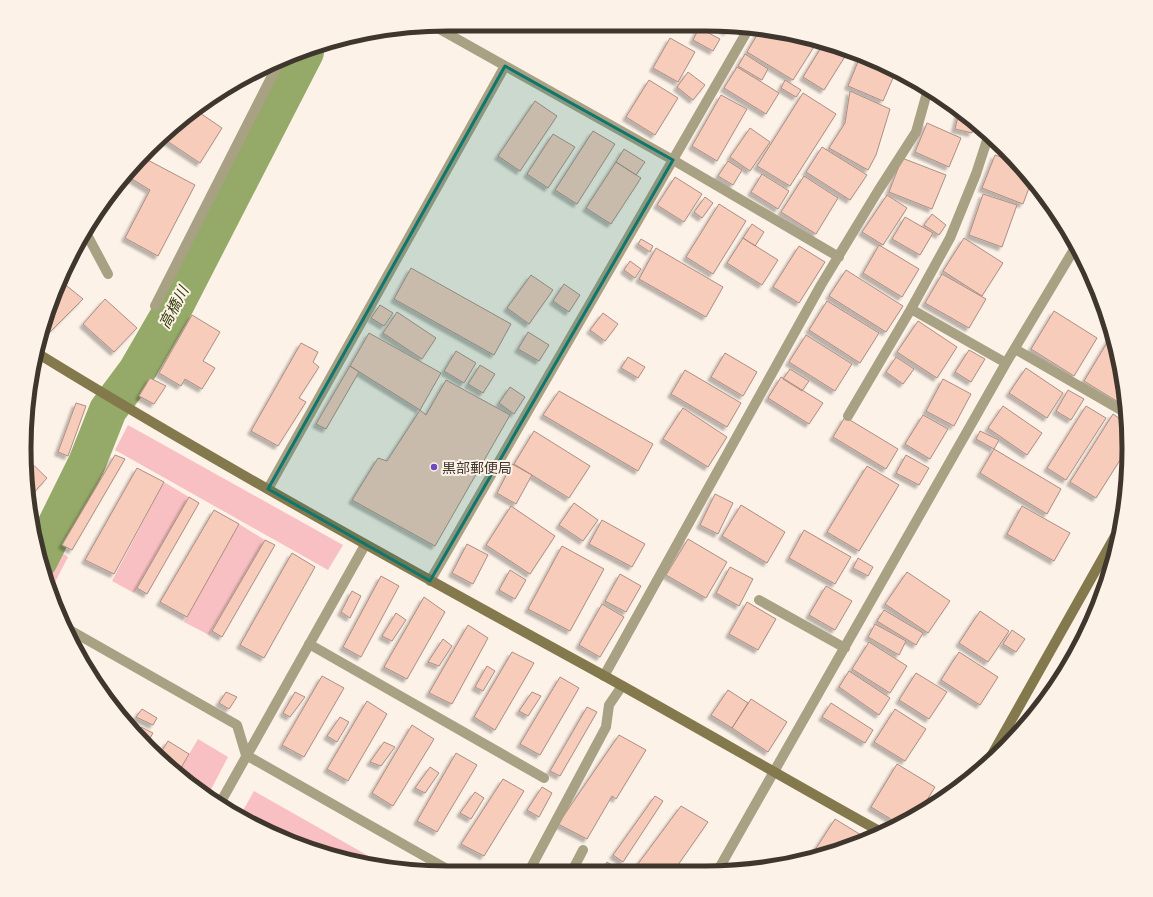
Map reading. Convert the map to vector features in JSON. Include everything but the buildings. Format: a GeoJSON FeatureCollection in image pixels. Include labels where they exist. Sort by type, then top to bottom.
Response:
{"type":"FeatureCollection","features":[{"type":"Feature","properties":{"kind":"street"},"geometry":{"type":"LineString","coordinates":[[443,31],[673,160],[839,257]]}},
{"type":"Feature","properties":{"kind":"street"},"geometry":{"type":"LineString","coordinates":[[430,580],[746,34]]}},
{"type":"Feature","properties":{"kind":"street"},"geometry":{"type":"LineString","coordinates":[[268,489],[505,66]]}},
{"type":"Feature","properties":{"kind":"street"},"geometry":{"type":"LineString","coordinates":[[155,306],[275,69]]}},
{"type":"Feature","properties":{"kind":"street"},"geometry":{"type":"LineString","coordinates":[[604,676],[821,285],[916,132],[926,95]]}},
{"type":"Feature","properties":{"kind":"street"},"geometry":{"type":"LineString","coordinates":[[848,416],[911,309],[950,238],[976,174],[987,141]]}},
{"type":"Feature","properties":{"kind":"street"},"geometry":{"type":"LineString","coordinates":[[88,238],[108,274]]}},
{"type":"Feature","properties":{"kind":"street"},"geometry":{"type":"LineString","coordinates":[[721,865],[1014,349],[1072,252]]}},
{"type":"Feature","properties":{"kind":"street"},"geometry":{"type":"LineString","coordinates":[[911,309],[1006,363]]}},
{"type":"Feature","properties":{"kind":"street"},"geometry":{"type":"LineString","coordinates":[[1014,349],[1120,409]]}},
{"type":"Feature","properties":{"kind":"street"},"geometry":{"type":"LineString","coordinates":[[41,356],[127,408],[364,544],[622,686],[875,829]]}},
{"type":"Feature","properties":{"kind":"street"},"geometry":{"type":"LineString","coordinates":[[222,799],[364,544]]}},
{"type":"Feature","properties":{"kind":"street"},"geometry":{"type":"LineString","coordinates":[[996,748],[1111,544]]}},
{"type":"Feature","properties":{"kind":"street"},"geometry":{"type":"LineString","coordinates":[[759,600],[845,648]]}},
{"type":"Feature","properties":{"kind":"street"},"geometry":{"type":"LineString","coordinates":[[74,632],[237,725],[246,755],[441,866]]}},
{"type":"Feature","properties":{"kind":"street"},"geometry":{"type":"LineString","coordinates":[[309,644],[544,778]]}},
{"type":"Feature","properties":{"kind":"street"},"geometry":{"type":"LineString","coordinates":[[532,866],[606,727],[609,705],[622,686]]}},
{"type":"Feature","properties":{"kind":"street"},"geometry":{"type":"LineString","coordinates":[[575,866],[583,850]]}},
{"type":"Feature","properties":{"kind":"highlighted area"},"geometry":{"type":"Polygon","coordinates":[[[505,66],[673,160],[430,581],[268,489],[505,66]]]}},
{"type":"Feature","properties":{"kind":"shaded area"},"geometry":{"type":"Polygon","coordinates":[[[128,425],[343,545],[328,570],[115,450],[128,425]]]}},
{"type":"Feature","properties":{"kind":"shaded area"},"geometry":{"type":"Polygon","coordinates":[[[164,482],[189,497],[134,593],[112,581],[164,482]]]}},
{"type":"Feature","properties":{"kind":"shaded area"},"geometry":{"type":"Polygon","coordinates":[[[239,524],[265,540],[209,635],[184,622],[239,524]]]}},
{"type":"Feature","properties":{"kind":"shaded area"},"geometry":{"type":"Polygon","coordinates":[[[59,550],[68,557],[54,585],[49,570],[59,550]]]}},
{"type":"Feature","properties":{"kind":"shaded area"},"geometry":{"type":"Polygon","coordinates":[[[198,739],[228,757],[210,791],[181,769],[198,739]]]}},
{"type":"Feature","properties":{"kind":"shaded area"},"geometry":{"type":"Polygon","coordinates":[[[254,791],[374,859],[340,852],[314,844],[264,823],[243,811],[254,791]]]}},
{"type":"Feature","properties":{"kind":"waterway","name":"高橋川"},"geometry":{"type":"LineString","coordinates":[[44,551],[87,463],[108,410],[137,371],[173,309],[302,58]]}},
{"type":"Feature","properties":{"kind":"place","name":"黒部郵便局"},"geometry":{"type":"Point","coordinates":[434,467]}}]}
